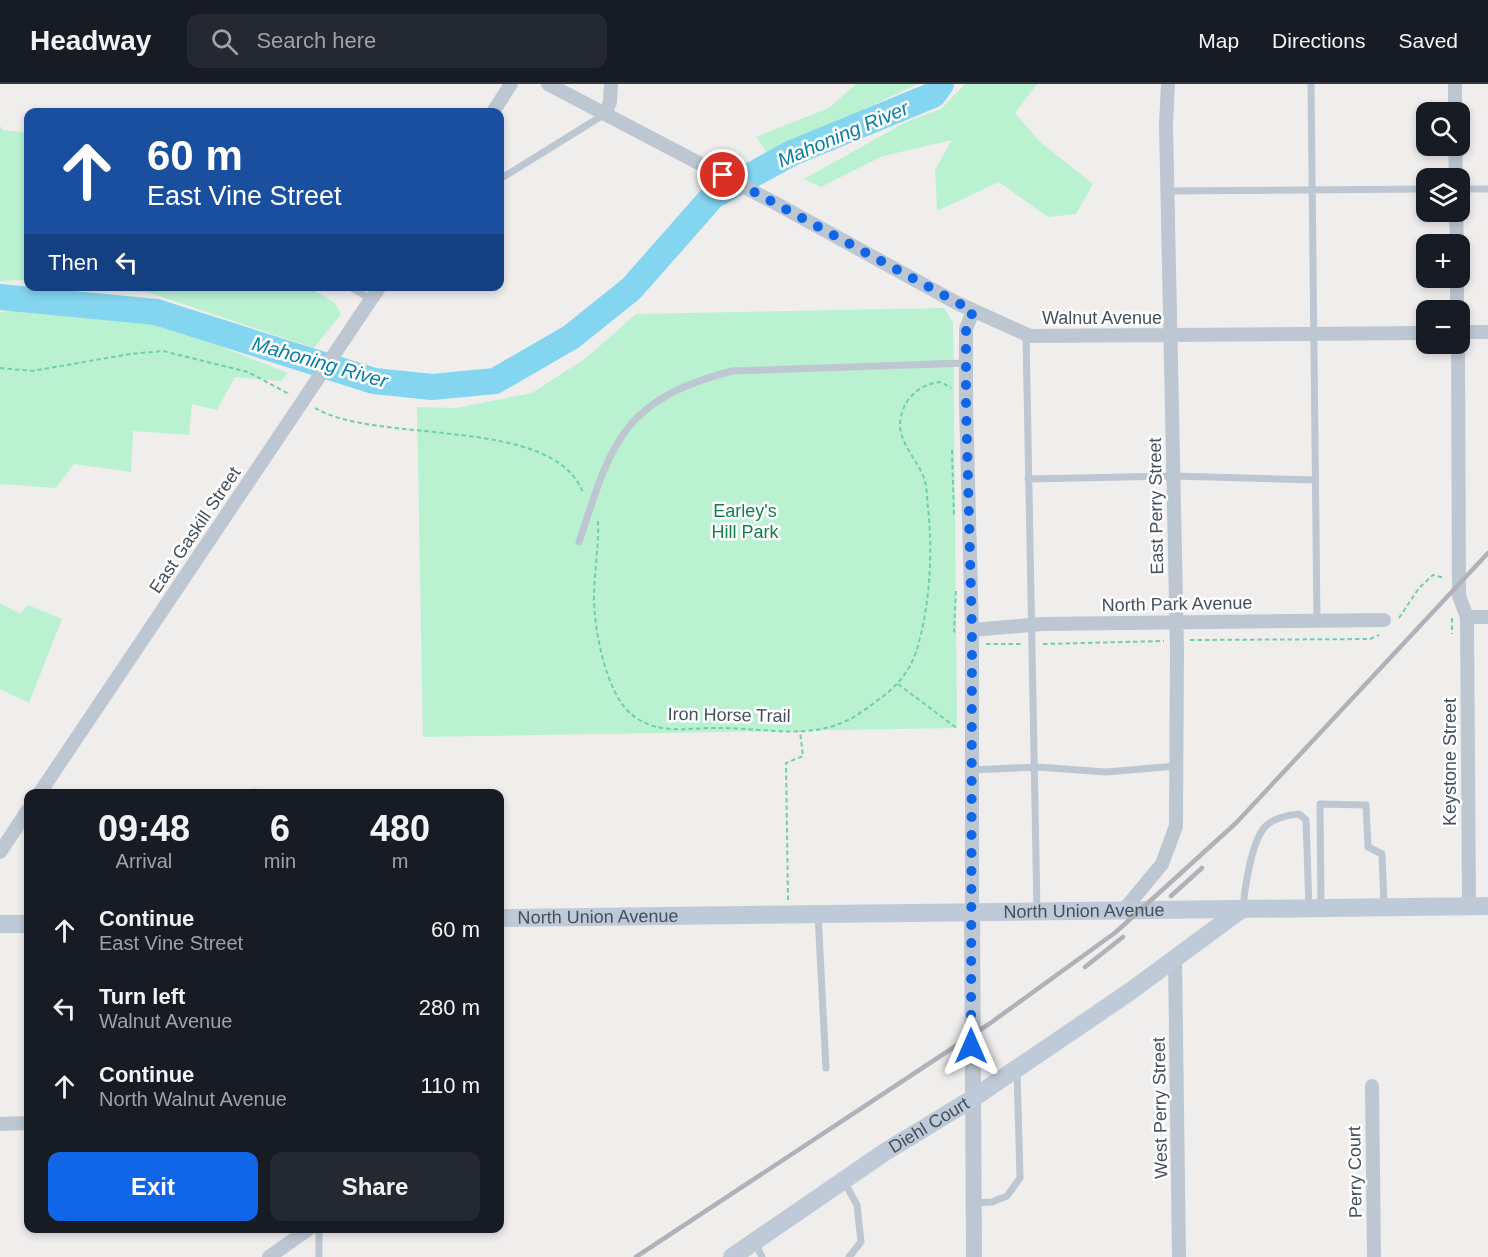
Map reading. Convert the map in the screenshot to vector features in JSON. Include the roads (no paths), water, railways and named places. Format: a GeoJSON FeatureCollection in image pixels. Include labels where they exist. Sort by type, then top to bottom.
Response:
{"type":"FeatureCollection","features":[{"type":"Feature","properties":{"kind":"main road","name":"North Union Avenue"},"geometry":{"type":"LineString","coordinates":[[504,918],[1488,906]]}},
{"type":"Feature","properties":{"kind":"main road","name":"Diehl Court"},"geometry":{"type":"LineString","coordinates":[[732,1257],[758,1249],[844,1181],[972,1099],[1242,909]]}},
{"type":"Feature","properties":{"kind":"main road"},"geometry":{"type":"LineString","coordinates":[[0,924],[24,924]]}},
{"type":"Feature","properties":{"kind":"street"},"geometry":{"type":"LineString","coordinates":[[496,108],[511,84]]}},
{"type":"Feature","properties":{"kind":"street","name":"Walnut Avenue"},"geometry":{"type":"LineString","coordinates":[[548,84],[775,203],[973,311],[1026,335],[1043,338],[1416,333]]}},
{"type":"Feature","properties":{"kind":"street"},"geometry":{"type":"LineString","coordinates":[[605,114],[610,102],[611,84]]}},
{"type":"Feature","properties":{"kind":"street","name":"East Perry Street"},"geometry":{"type":"LineString","coordinates":[[1123,911],[1162,864],[1170,848],[1176,826],[1176,622],[1167,191],[1168,84]]}},
{"type":"Feature","properties":{"kind":"street"},"geometry":{"type":"LineString","coordinates":[[1455,84],[1455,102]]}},
{"type":"Feature","properties":{"kind":"street","name":"East Gaskill Street"},"geometry":{"type":"LineString","coordinates":[[42,789],[228,516],[377,291]]}},
{"type":"Feature","properties":{"kind":"street"},"geometry":{"type":"LineString","coordinates":[[973,311],[966,329],[966,363],[972,630],[974,1257]]}},
{"type":"Feature","properties":{"kind":"street"},"geometry":{"type":"LineString","coordinates":[[1470,332],[1488,332]]}},
{"type":"Feature","properties":{"kind":"street","name":"Keystone Street"},"geometry":{"type":"LineString","coordinates":[[1458,354],[1458,541],[1460,596],[1467,617],[1469,906]]}},
{"type":"Feature","properties":{"kind":"street"},"geometry":{"type":"LineString","coordinates":[[1467,617],[1488,617]]}},
{"type":"Feature","properties":{"kind":"street","name":"North Park Avenue"},"geometry":{"type":"LineString","coordinates":[[972,630],[1030,624],[1383,620]]}},
{"type":"Feature","properties":{"kind":"street"},"geometry":{"type":"LineString","coordinates":[[0,852],[24,816]]}},
{"type":"Feature","properties":{"kind":"street","name":"West Perry Street"},"geometry":{"type":"LineString","coordinates":[[1175,958],[1179,1257]]}},
{"type":"Feature","properties":{"kind":"street","name":"Perry Court"},"geometry":{"type":"LineString","coordinates":[[1372,1086],[1374,1257]]}},
{"type":"Feature","properties":{"kind":"street"},"geometry":{"type":"LineString","coordinates":[[0,1124],[24,1124]]}},
{"type":"Feature","properties":{"kind":"street"},"geometry":{"type":"LineString","coordinates":[[269,1257],[303,1233]]}},
{"type":"Feature","properties":{"kind":"lane"},"geometry":{"type":"LineString","coordinates":[[1311,84],[1317,620]]}},
{"type":"Feature","properties":{"kind":"lane"},"geometry":{"type":"LineString","coordinates":[[504,177],[605,114]]}},
{"type":"Feature","properties":{"kind":"lane"},"geometry":{"type":"LineString","coordinates":[[1167,191],[1416,189]]}},
{"type":"Feature","properties":{"kind":"lane"},"geometry":{"type":"LineString","coordinates":[[1470,189],[1488,189]]}},
{"type":"Feature","properties":{"kind":"lane"},"geometry":{"type":"LineString","coordinates":[[357,291],[371,299]]}},
{"type":"Feature","properties":{"kind":"lane"},"geometry":{"type":"LineString","coordinates":[[1026,335],[1030,624],[1038,912]]}},
{"type":"Feature","properties":{"kind":"lane"},"geometry":{"type":"LineString","coordinates":[[579,542],[603,470],[629,423],[659,399],[696,381],[732,371],[966,363]]}},
{"type":"Feature","properties":{"kind":"lane"},"geometry":{"type":"LineString","coordinates":[[1028,479],[1173,476],[1315,480]]}},
{"type":"Feature","properties":{"kind":"lane"},"geometry":{"type":"LineString","coordinates":[[972,770],[1034,768],[1107,772],[1177,766]]}},
{"type":"Feature","properties":{"kind":"lane"},"geometry":{"type":"LineString","coordinates":[[1315,908],[1320,804],[1366,805],[1368,847],[1382,854],[1384,906]]}},
{"type":"Feature","properties":{"kind":"lane"},"geometry":{"type":"LineString","coordinates":[[1242,909],[1256,845],[1263,829],[1272,822],[1299,814],[1304,817],[1308,833],[1315,908]]}},
{"type":"Feature","properties":{"kind":"lane"},"geometry":{"type":"LineString","coordinates":[[819,914],[826,1068]]}},
{"type":"Feature","properties":{"kind":"lane"},"geometry":{"type":"LineString","coordinates":[[974,1203],[992,1202],[1007,1196],[1020,1178],[1017,1068]]}},
{"type":"Feature","properties":{"kind":"lane"},"geometry":{"type":"LineString","coordinates":[[844,1181],[857,1205],[861,1242],[849,1257]]}},
{"type":"Feature","properties":{"kind":"lane"},"geometry":{"type":"LineString","coordinates":[[319,1233],[319,1257]]}},
{"type":"Feature","properties":{"kind":"waterway","name":"Mahoning River"},"geometry":{"type":"LineString","coordinates":[[0,297],[156,312],[374,381],[432,387],[495,381],[571,337],[631,289],[713,196],[792,153],[933,95],[941,84]]}},
{"type":"Feature","properties":{"kind":"railway"},"geometry":{"type":"LineString","coordinates":[[636,1257],[989,1024],[1116,932],[1236,823],[1488,553]]}},
{"type":"Feature","properties":{"kind":"railway"},"geometry":{"type":"LineString","coordinates":[[1171,896],[1202,868]]}},
{"type":"Feature","properties":{"kind":"railway"},"geometry":{"type":"LineString","coordinates":[[1085,967],[1123,937]]}},
{"type":"Feature","properties":{"kind":"park label","name":"Earley's Hill Park"},"geometry":{"type":"Point","coordinates":[745,521]}}]}
